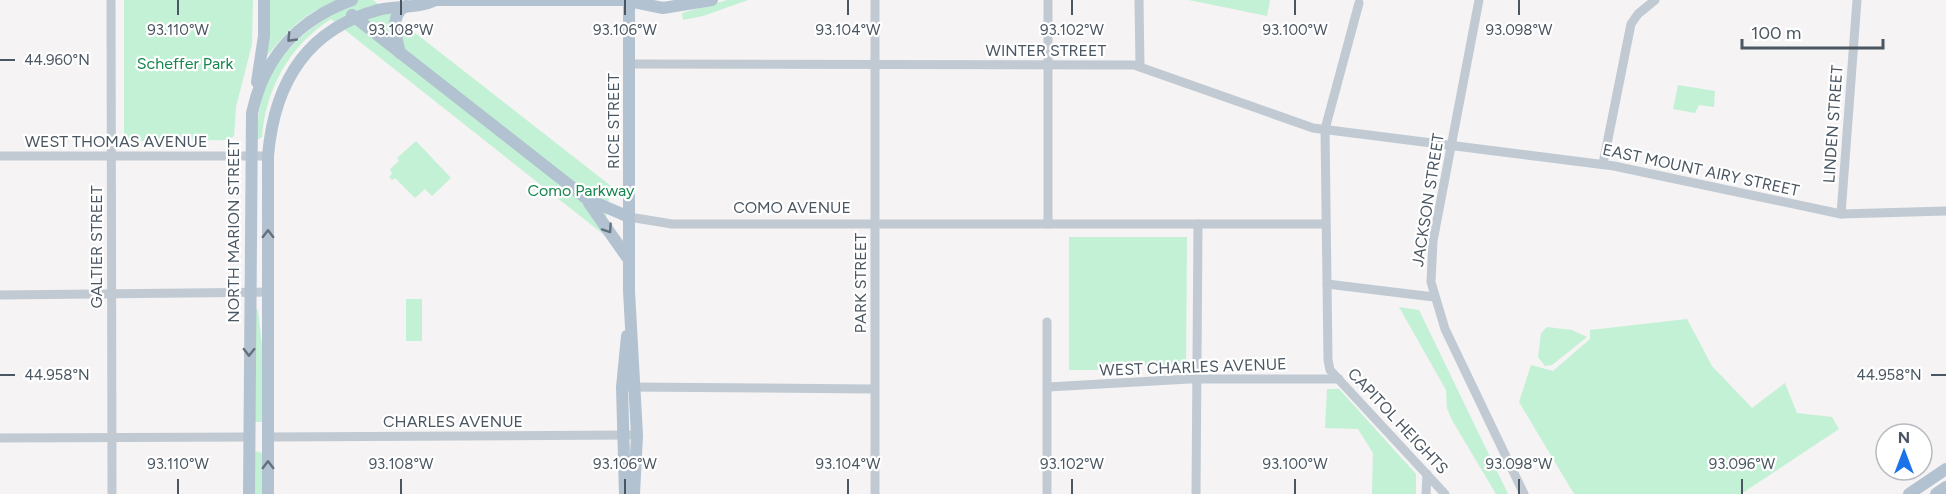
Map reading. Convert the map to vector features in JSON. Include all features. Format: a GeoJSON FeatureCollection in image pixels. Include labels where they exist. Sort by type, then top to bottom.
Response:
{"type":"FeatureCollection","features":[{"type":"Feature","properties":{"kind":"main road"},"geometry":{"type":"LineString","coordinates":[[256,96],[264,36],[264,0]]}},
{"type":"Feature","properties":{"kind":"main road","name":"NORTH MARION STREET"},"geometry":{"type":"LineString","coordinates":[[249,494],[250,132],[256,96],[270,64],[287,41],[336,2],[352,0]]}},
{"type":"Feature","properties":{"kind":"main road"},"geometry":{"type":"LineString","coordinates":[[268,494],[268,156],[274,111],[293,70],[321,39],[356,18],[379,10],[424,6],[436,0],[630,0],[663,8],[712,0]]}},
{"type":"Feature","properties":{"kind":"main road","name":"RICE STREET"},"geometry":{"type":"LineString","coordinates":[[630,0],[629,260],[630,314],[637,387],[634,494]]}},
{"type":"Feature","properties":{"kind":"main road","name":"COMO AVENUE"},"geometry":{"type":"LineString","coordinates":[[336,2],[587,199],[629,217]]}},
{"type":"Feature","properties":{"kind":"main road"},"geometry":{"type":"LineString","coordinates":[[400,52],[395,20],[399,11],[406,6]]}},
{"type":"Feature","properties":{"kind":"main road"},"geometry":{"type":"LineString","coordinates":[[587,199],[629,260]]}},
{"type":"Feature","properties":{"kind":"main road","name":"RICE STREET"},"geometry":{"type":"LineString","coordinates":[[625,494],[622,387],[630,314]]}},
{"type":"Feature","properties":{"kind":"main road"},"geometry":{"type":"LineString","coordinates":[[1909,494],[1946,469]]}},
{"type":"Feature","properties":{"kind":"main road"},"geometry":{"type":"LineString","coordinates":[[1936,494],[1946,487]]}},
{"type":"Feature","properties":{"kind":"street","name":"GALTIER STREET"},"geometry":{"type":"LineString","coordinates":[[111,0],[112,494]]}},
{"type":"Feature","properties":{"kind":"street","name":"PARK STREET"},"geometry":{"type":"LineString","coordinates":[[875,0],[875,494]]}},
{"type":"Feature","properties":{"kind":"street"},"geometry":{"type":"LineString","coordinates":[[1048,0],[1048,224]]}},
{"type":"Feature","properties":{"kind":"street"},"geometry":{"type":"LineString","coordinates":[[1139,0],[1140,67]]}},
{"type":"Feature","properties":{"kind":"street","name":"JACKSON STREET"},"geometry":{"type":"LineString","coordinates":[[1479,0],[1431,254],[1434,297],[1444,329],[1524,494]]}},
{"type":"Feature","properties":{"kind":"street"},"geometry":{"type":"LineString","coordinates":[[1603,164],[1629,32],[1638,14],[1655,0]]}},
{"type":"Feature","properties":{"kind":"street","name":"LINDEN STREET"},"geometry":{"type":"LineString","coordinates":[[1841,214],[1857,0]]}},
{"type":"Feature","properties":{"kind":"street","name":"CAPITOL HEIGHTS"},"geometry":{"type":"LineString","coordinates":[[1359,3],[1325,129],[1328,360],[1330,370],[1444,494]]}},
{"type":"Feature","properties":{"kind":"street","name":"WINTER STREET"},"geometry":{"type":"LineString","coordinates":[[629,64],[1140,67],[1313,128],[1451,144]]}},
{"type":"Feature","properties":{"kind":"street","name":"EAST MOUNT AIRY STREET"},"geometry":{"type":"LineString","coordinates":[[1451,144],[1603,164],[1841,214],[1946,211]]}},
{"type":"Feature","properties":{"kind":"street","name":"WEST THOMAS AVENUE"},"geometry":{"type":"LineString","coordinates":[[0,156],[268,156]]}},
{"type":"Feature","properties":{"kind":"street","name":"COMO AVENUE"},"geometry":{"type":"LineString","coordinates":[[629,217],[672,224],[1325,224]]}},
{"type":"Feature","properties":{"kind":"street"},"geometry":{"type":"LineString","coordinates":[[1196,494],[1198,224]]}},
{"type":"Feature","properties":{"kind":"street"},"geometry":{"type":"LineString","coordinates":[[1328,284],[1434,297]]}},
{"type":"Feature","properties":{"kind":"street"},"geometry":{"type":"LineString","coordinates":[[0,295],[269,292]]}},
{"type":"Feature","properties":{"kind":"street"},"geometry":{"type":"LineString","coordinates":[[1047,322],[1047,494]]}},
{"type":"Feature","properties":{"kind":"street","name":"WEST CHARLES AVENUE"},"geometry":{"type":"LineString","coordinates":[[1048,387],[1196,379],[1339,379]]}},
{"type":"Feature","properties":{"kind":"street"},"geometry":{"type":"LineString","coordinates":[[622,387],[874,389]]}},
{"type":"Feature","properties":{"kind":"street","name":"CHARLES AVENUE"},"geometry":{"type":"LineString","coordinates":[[268,437],[637,435]]}},
{"type":"Feature","properties":{"kind":"street"},"geometry":{"type":"LineString","coordinates":[[0,438],[249,437]]}},
{"type":"Feature","properties":{"kind":"street"},"geometry":{"type":"LineString","coordinates":[[1426,494],[1427,474]]}},
{"type":"Feature","properties":{"kind":"green space","name":"Scheffer Park"},"geometry":{"type":"Polygon","coordinates":[[[124,0],[253,0],[252,44],[236,107],[234,136],[229,140],[124,141],[124,0]]]}},
{"type":"Feature","properties":{"kind":"green space","name":"Como Parkway"},"geometry":{"type":"Polygon","coordinates":[[[268,0],[373,0],[611,186],[603,234],[331,19],[303,42],[282,70],[269,102],[262,137],[257,140],[261,101],[274,69],[296,42],[327,17],[318,9],[302,19],[289,30],[266,57],[268,0]]]}},
{"type":"Feature","properties":{"kind":"green space"},"geometry":{"type":"Polygon","coordinates":[[[727,0],[748,0],[703,16],[683,20],[682,13],[727,0]]]}},
{"type":"Feature","properties":{"kind":"green space"},"geometry":{"type":"Polygon","coordinates":[[[1189,0],[1270,0],[1267,16],[1189,0]]]}},
{"type":"Feature","properties":{"kind":"green space"},"geometry":{"type":"Polygon","coordinates":[[[1678,85],[1715,91],[1714,107],[1699,105],[1695,113],[1673,109],[1678,85]]]}},
{"type":"Feature","properties":{"kind":"green space"},"geometry":{"type":"Polygon","coordinates":[[[416,141],[451,178],[432,196],[425,189],[415,198],[395,178],[392,180],[389,177],[392,174],[390,169],[399,161],[397,158],[416,141]]]}},
{"type":"Feature","properties":{"kind":"green space"},"geometry":{"type":"Polygon","coordinates":[[[1069,237],[1187,237],[1186,366],[1140,365],[1132,370],[1069,370],[1069,237]]]}},
{"type":"Feature","properties":{"kind":"green space"},"geometry":{"type":"Polygon","coordinates":[[[406,299],[422,299],[422,341],[406,341],[406,299]]]}},
{"type":"Feature","properties":{"kind":"green space"},"geometry":{"type":"Polygon","coordinates":[[[1399,307],[1419,310],[1508,494],[1496,494],[1452,420],[1447,408],[1446,390],[1399,307]]]}},
{"type":"Feature","properties":{"kind":"green space"},"geometry":{"type":"Polygon","coordinates":[[[256,309],[258,310],[263,355],[262,422],[254,422],[256,309]]]}},
{"type":"Feature","properties":{"kind":"green space"},"geometry":{"type":"Polygon","coordinates":[[[1687,319],[1712,366],[1752,408],[1785,383],[1797,413],[1832,417],[1839,429],[1741,494],[1574,494],[1519,402],[1531,365],[1553,371],[1590,339],[1590,330],[1687,319]]]}},
{"type":"Feature","properties":{"kind":"green space"},"geometry":{"type":"Polygon","coordinates":[[[1547,327],[1572,330],[1587,337],[1552,365],[1545,366],[1538,357],[1541,333],[1547,327]]]}},
{"type":"Feature","properties":{"kind":"green space"},"geometry":{"type":"Polygon","coordinates":[[[1327,389],[1339,389],[1416,474],[1416,494],[1372,494],[1373,453],[1358,429],[1325,428],[1327,389]]]}},
{"type":"Feature","properties":{"kind":"green space"},"geometry":{"type":"Polygon","coordinates":[[[255,451],[262,453],[262,494],[255,494],[255,451]]]}}]}
